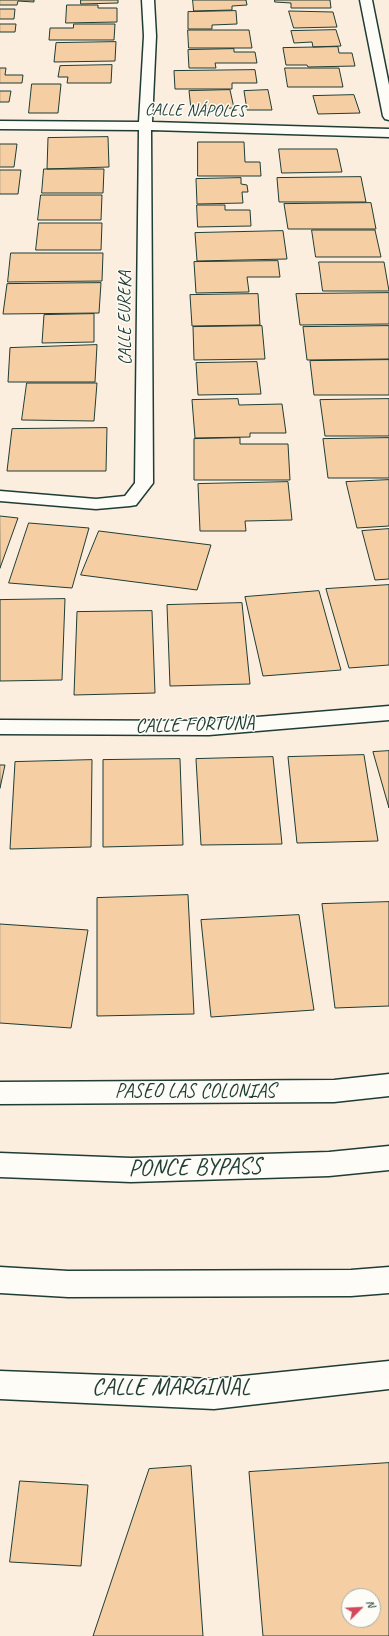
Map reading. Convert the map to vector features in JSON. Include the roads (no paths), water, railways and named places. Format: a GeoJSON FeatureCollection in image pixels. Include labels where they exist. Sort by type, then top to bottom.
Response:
{"type":"FeatureCollection","features":[{"type":"Feature","properties":{"kind":"main road","name":"CALLE EUREKA"},"geometry":{"type":"LineString","coordinates":[[0,496],[96,504],[130,501],[144,483],[145,126],[150,36],[148,0]]}},
{"type":"Feature","properties":{"kind":"main road"},"geometry":{"type":"LineString","coordinates":[[366,0],[389,116]]}},
{"type":"Feature","properties":{"kind":"main road","name":"CALLE NÁPOLES"},"geometry":{"type":"LineString","coordinates":[[0,125],[145,126],[389,133]]}},
{"type":"Feature","properties":{"kind":"main road","name":"CALLE FORTUNA"},"geometry":{"type":"LineString","coordinates":[[0,727],[210,728],[389,713]]}},
{"type":"Feature","properties":{"kind":"main road","name":"PASEO LAS COLONIAS"},"geometry":{"type":"LineString","coordinates":[[0,1093],[334,1091],[389,1085]]}},
{"type":"Feature","properties":{"kind":"main road","name":"PONCE BYPASS"},"geometry":{"type":"LineString","coordinates":[[0,1165],[131,1170],[329,1164],[389,1158]]}},
{"type":"Feature","properties":{"kind":"main road"},"geometry":{"type":"LineString","coordinates":[[0,1280],[76,1284],[351,1283],[389,1280]]}},
{"type":"Feature","properties":{"kind":"main road","name":"CALLE MARGINAL"},"geometry":{"type":"LineString","coordinates":[[0,1385],[214,1394],[389,1375]]}}]}
